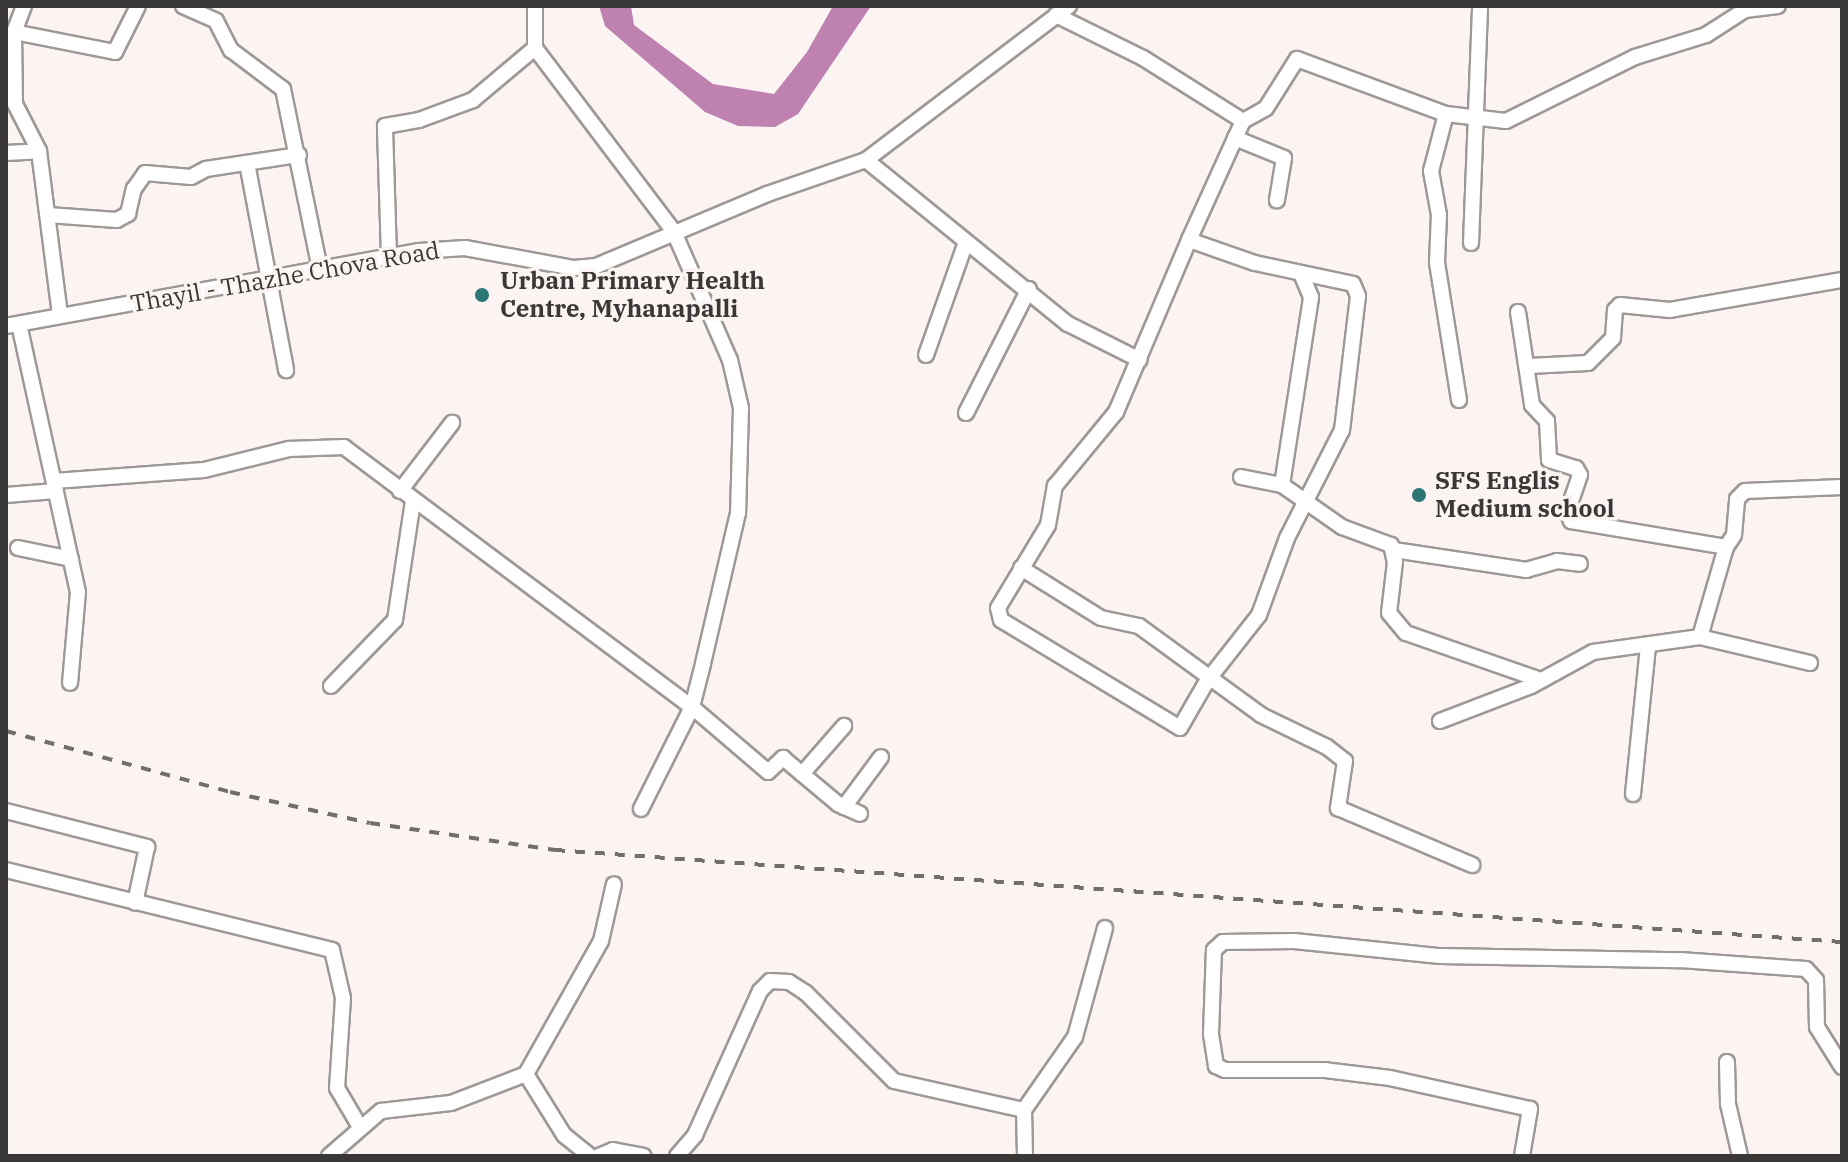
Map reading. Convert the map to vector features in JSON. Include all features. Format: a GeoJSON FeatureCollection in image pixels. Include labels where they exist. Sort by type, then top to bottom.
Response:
{"type":"FeatureCollection","features":[{"type":"Feature","properties":{"kind":"street"},"geometry":{"type":"LineString","coordinates":[[24,6],[14,32],[15,104],[39,151],[60,315]]}},
{"type":"Feature","properties":{"kind":"street"},"geometry":{"type":"LineString","coordinates":[[14,32],[115,52],[138,6]]}},
{"type":"Feature","properties":{"kind":"street"},"geometry":{"type":"LineString","coordinates":[[183,6],[216,21],[231,50],[283,89],[299,155],[320,270]]}},
{"type":"Feature","properties":{"kind":"street"},"geometry":{"type":"LineString","coordinates":[[535,6],[535,48],[674,232],[730,360],[741,408],[738,513],[692,707],[641,809]]}},
{"type":"Feature","properties":{"kind":"street"},"geometry":{"type":"LineString","coordinates":[[1471,243],[1480,6]]}},
{"type":"Feature","properties":{"kind":"street"},"geometry":{"type":"LineString","coordinates":[[1189,240],[1301,274],[1353,284],[1358,296],[1342,430],[1306,500],[1259,615],[1210,678],[1180,728],[1108,686],[1078,663],[1001,620],[998,608],[1048,525],[1055,486],[1116,412],[1189,240],[1243,121],[1266,108],[1297,59],[1446,114],[1477,121],[1506,121],[1635,57],[1706,35],[1734,11],[1778,6]]}},
{"type":"Feature","properties":{"kind":"street"},"geometry":{"type":"LineString","coordinates":[[1062,10],[1243,121]]}},
{"type":"Feature","properties":{"kind":"street","name":"Thayil - Thazhe Chova Road"},"geometry":{"type":"LineString","coordinates":[[13,325],[389,256],[465,248],[574,268],[596,266],[674,232],[866,160],[1062,10]]}},
{"type":"Feature","properties":{"kind":"street"},"geometry":{"type":"LineString","coordinates":[[389,256],[385,126],[419,120],[473,100],[535,48]]}},
{"type":"Feature","properties":{"kind":"street"},"geometry":{"type":"LineString","coordinates":[[1446,114],[1431,171],[1439,215],[1437,262],[1459,400]]}},
{"type":"Feature","properties":{"kind":"street"},"geometry":{"type":"LineString","coordinates":[[1235,138],[1284,158],[1277,200]]}},
{"type":"Feature","properties":{"kind":"street"},"geometry":{"type":"LineString","coordinates":[[6,153],[39,151]]}},
{"type":"Feature","properties":{"kind":"street"},"geometry":{"type":"LineString","coordinates":[[48,215],[117,220],[128,214],[134,189],[145,173],[191,177],[206,169],[299,155]]}},
{"type":"Feature","properties":{"kind":"street"},"geometry":{"type":"LineString","coordinates":[[866,160],[1029,289],[1068,324],[1140,360]]}},
{"type":"Feature","properties":{"kind":"street"},"geometry":{"type":"LineString","coordinates":[[247,163],[272,279],[286,370]]}},
{"type":"Feature","properties":{"kind":"street"},"geometry":{"type":"LineString","coordinates":[[926,355],[966,242]]}},
{"type":"Feature","properties":{"kind":"street"},"geometry":{"type":"LineString","coordinates":[[1282,485],[1311,297],[1301,274]]}},
{"type":"Feature","properties":{"kind":"street"},"geometry":{"type":"LineString","coordinates":[[1529,366],[1588,363],[1613,338],[1615,310],[1620,305],[1670,310],[1842,280]]}},
{"type":"Feature","properties":{"kind":"street"},"geometry":{"type":"LineString","coordinates":[[966,413],[1029,289]]}},
{"type":"Feature","properties":{"kind":"street"},"geometry":{"type":"LineString","coordinates":[[1518,312],[1529,366],[1532,405],[1547,421],[1549,460],[1576,468],[1580,475],[1567,512],[1571,521],[1726,547]]}},
{"type":"Feature","properties":{"kind":"street"},"geometry":{"type":"LineString","coordinates":[[13,325],[55,486],[78,592],[70,683]]}},
{"type":"Feature","properties":{"kind":"street"},"geometry":{"type":"LineString","coordinates":[[400,491],[452,423]]}},
{"type":"Feature","properties":{"kind":"street"},"geometry":{"type":"LineString","coordinates":[[6,495],[55,486],[204,470],[334,445],[692,707],[768,772],[783,758],[844,807],[860,814]]}},
{"type":"Feature","properties":{"kind":"street"},"geometry":{"type":"LineString","coordinates":[[1241,477],[1282,485],[1342,527],[1394,550],[1526,570],[1557,561],[1580,564]]}},
{"type":"Feature","properties":{"kind":"street"},"geometry":{"type":"LineString","coordinates":[[1700,637],[1726,547],[1734,535],[1737,499],[1745,491],[1842,487]]}},
{"type":"Feature","properties":{"kind":"street"},"geometry":{"type":"LineString","coordinates":[[331,686],[395,620],[413,501]]}},
{"type":"Feature","properties":{"kind":"street"},"geometry":{"type":"LineString","coordinates":[[18,548],[71,559]]}},
{"type":"Feature","properties":{"kind":"street"},"geometry":{"type":"LineString","coordinates":[[1394,550],[1389,613],[1394,624],[1468,659],[1541,680]]}},
{"type":"Feature","properties":{"kind":"street"},"geometry":{"type":"LineString","coordinates":[[1021,568],[1101,618],[1139,626],[1261,715],[1327,747],[1345,761],[1338,808],[1472,865]]}},
{"type":"Feature","properties":{"kind":"street"},"geometry":{"type":"LineString","coordinates":[[1440,721],[1541,680],[1593,652],[1700,637],[1810,663]]}},
{"type":"Feature","properties":{"kind":"street"},"geometry":{"type":"LineString","coordinates":[[1633,794],[1648,646]]}},
{"type":"Feature","properties":{"kind":"street"},"geometry":{"type":"LineString","coordinates":[[802,774],[844,726]]}},
{"type":"Feature","properties":{"kind":"street"},"geometry":{"type":"LineString","coordinates":[[844,807],[881,757]]}},
{"type":"Feature","properties":{"kind":"street"},"geometry":{"type":"LineString","coordinates":[[6,811],[147,847],[135,903]]}},
{"type":"Feature","properties":{"kind":"street"},"geometry":{"type":"LineString","coordinates":[[6,870],[332,950],[343,998],[337,1088],[360,1127]]}},
{"type":"Feature","properties":{"kind":"street"},"geometry":{"type":"LineString","coordinates":[[329,1156],[381,1111],[451,1103],[526,1074],[601,941],[614,884]]}},
{"type":"Feature","properties":{"kind":"street"},"geometry":{"type":"LineString","coordinates":[[1025,1156],[1024,1110],[1075,1037],[1105,928]]}},
{"type":"Feature","properties":{"kind":"street"},"geometry":{"type":"LineString","coordinates":[[1522,1156],[1530,1109],[1376,1076],[1325,1070],[1225,1070],[1216,1066],[1211,1034],[1214,950],[1223,942],[1278,941],[1440,956],[1680,960],[1806,969],[1816,980],[1817,1027],[1842,1067]]}},
{"type":"Feature","properties":{"kind":"street"},"geometry":{"type":"LineString","coordinates":[[677,1156],[695,1135],[760,991],[770,981],[789,982],[806,993],[894,1081],[1024,1110]]}},
{"type":"Feature","properties":{"kind":"street"},"geometry":{"type":"LineString","coordinates":[[1727,1062],[1728,1104],[1740,1156]]}},
{"type":"Feature","properties":{"kind":"street"},"geometry":{"type":"LineString","coordinates":[[526,1074],[564,1135],[590,1156]]}},
{"type":"Feature","properties":{"kind":"street"},"geometry":{"type":"LineString","coordinates":[[599,1156],[613,1150],[643,1156]]}},
{"type":"Feature","properties":{"kind":"shaded area"},"geometry":{"type":"Polygon","coordinates":[[[599,6],[631,6],[634,25],[713,84],[774,94],[807,52],[833,6],[871,6],[798,114],[775,127],[738,126],[705,112],[605,26],[599,6]]]}},
{"type":"Feature","properties":{"kind":"railway"},"geometry":{"type":"LineString","coordinates":[[6,731],[230,792],[370,823],[555,850],[1842,942]]}},
{"type":"Feature","properties":{"kind":"place","name":"Urban Primary Health Centre, Myhanapalli"},"geometry":{"type":"Point","coordinates":[482,295]}},
{"type":"Feature","properties":{"kind":"place","name":"SFS Englis Medium school"},"geometry":{"type":"Point","coordinates":[1419,495]}}]}
